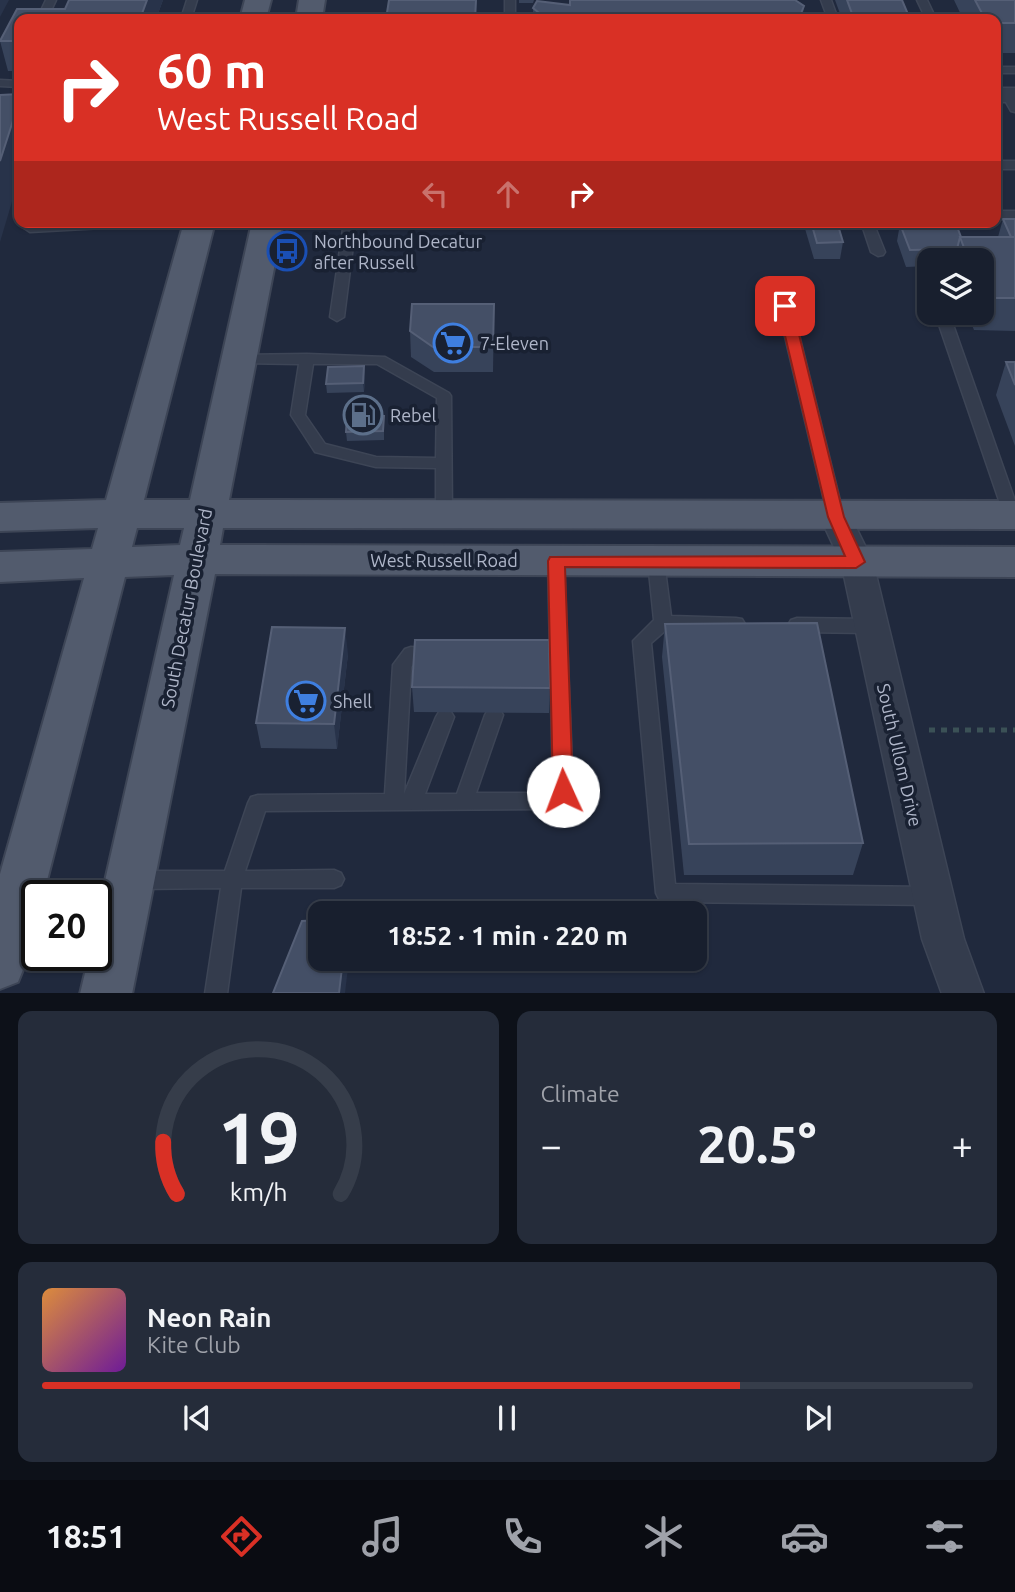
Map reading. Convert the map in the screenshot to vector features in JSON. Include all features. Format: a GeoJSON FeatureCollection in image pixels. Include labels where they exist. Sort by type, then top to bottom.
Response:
{"type":"FeatureCollection","features":[{"type":"Feature","properties":{"kind":"main road"},"geometry":{"type":"LineString","coordinates":[[260,14],[274,3]]}},
{"type":"Feature","properties":{"kind":"main road"},"geometry":{"type":"LineString","coordinates":[[1,956],[198,228]]}},
{"type":"Feature","properties":{"kind":"main road","name":"South Decatur Boulevard"},"geometry":{"type":"LineString","coordinates":[[106,993],[267,228]]}},
{"type":"Feature","properties":{"kind":"main road"},"geometry":{"type":"LineString","coordinates":[[0,517],[205,514],[836,517],[1013,515]]}},
{"type":"Feature","properties":{"kind":"main road","name":"West Russell Road"},"geometry":{"type":"LineString","coordinates":[[0,567],[198,559],[1015,562]]}},
{"type":"Feature","properties":{"kind":"street","name":"South Ullom Drive"},"geometry":{"type":"LineString","coordinates":[[836,517],[856,562],[943,939],[963,993]]}},
{"type":"Feature","properties":{"kind":"lane"},"geometry":{"type":"LineString","coordinates":[[337,317],[349,228]]}},
{"type":"Feature","properties":{"kind":"lane"},"geometry":{"type":"LineString","coordinates":[[869,228],[878,252]]}},
{"type":"Feature","properties":{"kind":"lane"},"geometry":{"type":"LineString","coordinates":[[779,282],[836,517]]}},
{"type":"Feature","properties":{"kind":"lane"},"geometry":{"type":"LineString","coordinates":[[947,325],[1013,515]]}},
{"type":"Feature","properties":{"kind":"lane"},"geometry":{"type":"LineString","coordinates":[[307,358],[298,415],[320,448],[376,462],[444,463]]}},
{"type":"Feature","properties":{"kind":"lane"},"geometry":{"type":"LineString","coordinates":[[239,359],[380,360],[444,396],[444,515]]}},
{"type":"Feature","properties":{"kind":"lane"},"geometry":{"type":"LineString","coordinates":[[216,993],[232,879],[258,803],[551,801],[563,791],[556,561]]}},
{"type":"Feature","properties":{"kind":"lane"},"geometry":{"type":"LineString","coordinates":[[656,562],[663,622]]}},
{"type":"Feature","properties":{"kind":"lane"},"geometry":{"type":"LineString","coordinates":[[871,626],[663,622],[642,641],[666,893],[933,896]]}},
{"type":"Feature","properties":{"kind":"lane"},"geometry":{"type":"LineString","coordinates":[[537,653],[559,653]]}},
{"type":"Feature","properties":{"kind":"lane"},"geometry":{"type":"LineString","coordinates":[[403,803],[402,665],[411,654],[457,654]]}},
{"type":"Feature","properties":{"kind":"lane"},"geometry":{"type":"LineString","coordinates":[[464,802],[494,715]]}},
{"type":"Feature","properties":{"kind":"lane"},"geometry":{"type":"LineString","coordinates":[[403,803],[445,717]]}},
{"type":"Feature","properties":{"kind":"lane"},"geometry":{"type":"LineString","coordinates":[[130,880],[334,878]]}},
{"type":"Feature","properties":{"kind":"path"},"geometry":{"type":"LineString","coordinates":[[929,730],[1015,730]]}},
{"type":"Feature","properties":{"kind":"building"},"geometry":{"type":"Polygon","coordinates":[[[69,0],[147,0],[142,14],[14,14],[17,9],[65,9],[69,0]]]}},
{"type":"Feature","properties":{"kind":"building"},"geometry":{"type":"Polygon","coordinates":[[[389,0],[476,0],[475,14],[387,14],[389,0]]]}},
{"type":"Feature","properties":{"kind":"building"},"geometry":{"type":"Polygon","coordinates":[[[570,0],[795,0],[804,6],[801,14],[540,14],[533,8],[537,1],[570,5],[570,0]]]}},
{"type":"Feature","properties":{"kind":"building"},"geometry":{"type":"Polygon","coordinates":[[[847,0],[902,0],[908,14],[852,14],[847,0]]]}},
{"type":"Feature","properties":{"kind":"building"},"geometry":{"type":"Polygon","coordinates":[[[975,0],[1015,0],[1015,23],[1001,23],[1001,14],[982,14],[975,0]]]}},
{"type":"Feature","properties":{"kind":"building"},"geometry":{"type":"Polygon","coordinates":[[[14,15],[14,41],[0,41],[14,15]]]}},
{"type":"Feature","properties":{"kind":"building"},"geometry":{"type":"Polygon","coordinates":[[[14,94],[14,118],[0,161],[0,95],[14,94]]]}},
{"type":"Feature","properties":{"kind":"building"},"geometry":{"type":"Polygon","coordinates":[[[1003,219],[1015,219],[1015,237],[1011,237],[1003,219]]]}},
{"type":"Feature","properties":{"kind":"building"},"geometry":{"type":"Polygon","coordinates":[[[813,228],[839,228],[843,242],[817,243],[813,228]]]}},
{"type":"Feature","properties":{"kind":"building"},"geometry":{"type":"Polygon","coordinates":[[[902,228],[958,228],[961,237],[957,248],[910,250],[902,228]]]}},
{"type":"Feature","properties":{"kind":"building"},"geometry":{"type":"Polygon","coordinates":[[[960,237],[1015,237],[1015,298],[994,298],[994,248],[964,248],[960,237]]]}},
{"type":"Feature","properties":{"kind":"building"},"geometry":{"type":"Polygon","coordinates":[[[412,304],[494,304],[493,347],[433,347],[410,331],[412,304]]]}},
{"type":"Feature","properties":{"kind":"building"},"geometry":{"type":"Polygon","coordinates":[[[1006,362],[1015,362],[1015,385],[1006,362]]]}},
{"type":"Feature","properties":{"kind":"building"},"geometry":{"type":"Polygon","coordinates":[[[364,366],[363,383],[326,384],[328,367],[364,366]]]}},
{"type":"Feature","properties":{"kind":"building"},"geometry":{"type":"Polygon","coordinates":[[[347,416],[384,416],[383,431],[346,432],[347,416]]]}},
{"type":"Feature","properties":{"kind":"building"},"geometry":{"type":"Polygon","coordinates":[[[817,623],[863,843],[689,844],[665,624],[817,623]]]}},
{"type":"Feature","properties":{"kind":"building","name":"Shell"},"geometry":{"type":"Polygon","coordinates":[[[272,627],[345,628],[334,724],[256,723],[272,627]]]}},
{"type":"Feature","properties":{"kind":"building"},"geometry":{"type":"Polygon","coordinates":[[[415,640],[549,640],[550,688],[412,687],[415,640]]]}},
{"type":"Feature","properties":{"kind":"building"},"geometry":{"type":"Polygon","coordinates":[[[302,921],[308,921],[308,971],[342,971],[339,993],[273,993],[302,921]]]}},
{"type":"Feature","properties":{"kind":"place","name":"Northbound Decatur after Russell"},"geometry":{"type":"Point","coordinates":[287,251]}},
{"type":"Feature","properties":{"kind":"place","name":"7-Eleven"},"geometry":{"type":"Point","coordinates":[453,343]}},
{"type":"Feature","properties":{"kind":"place","name":"Rebel"},"geometry":{"type":"Point","coordinates":[363,415]}},
{"type":"Feature","properties":{"kind":"place","name":"Shell"},"geometry":{"type":"Point","coordinates":[306,701]}},
{"type":"Feature","properties":{"kind":"route"},"geometry":{"type":"LineString","coordinates":[[563,791],[556,561],[856,562],[836,517],[785,306]]}}]}
